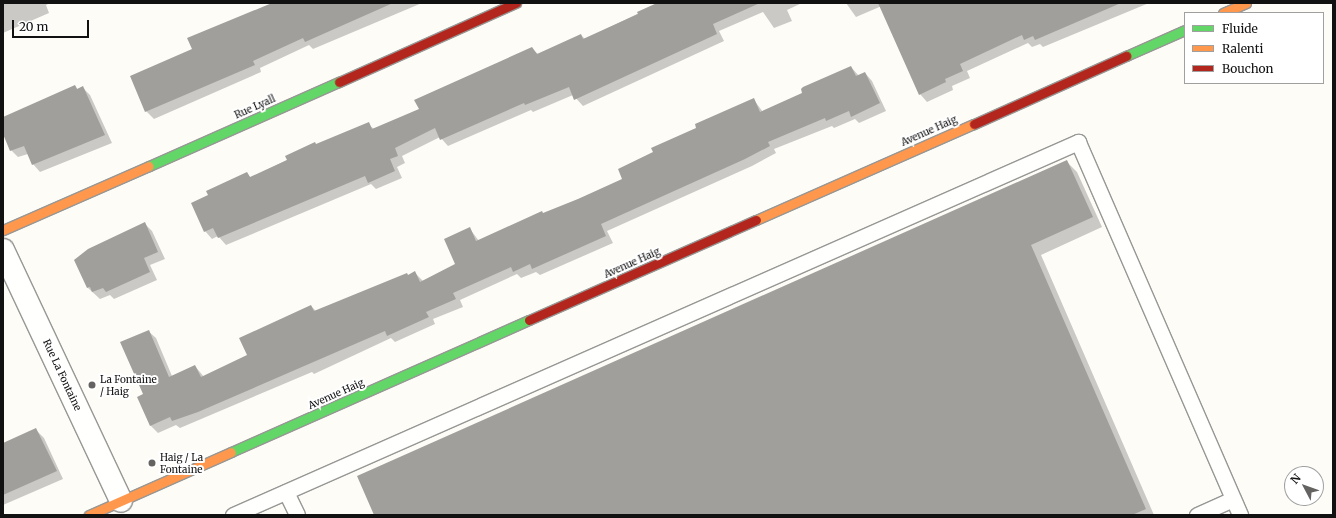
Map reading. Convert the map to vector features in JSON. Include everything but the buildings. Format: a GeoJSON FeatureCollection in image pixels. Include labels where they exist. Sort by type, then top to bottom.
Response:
{"type":"FeatureCollection","features":[{"type":"Feature","properties":{"kind":"street","name":"Rue Lyall"},"geometry":{"type":"LineString","coordinates":[[3,230],[516,3]]}},
{"type":"Feature","properties":{"kind":"street"},"geometry":{"type":"LineString","coordinates":[[1226,12],[1246,3]]}},
{"type":"Feature","properties":{"kind":"street","name":"Avenue Haig"},"geometry":{"type":"LineString","coordinates":[[89,515],[1184,30]]}},
{"type":"Feature","properties":{"kind":"street","name":"Rue La Fontaine"},"geometry":{"type":"LineString","coordinates":[[3,250],[121,501]]}},
{"type":"Feature","properties":{"kind":"lane"},"geometry":{"type":"LineString","coordinates":[[233,515],[1078,142],[1240,515]]}},
{"type":"Feature","properties":{"kind":"lane"},"geometry":{"type":"LineString","coordinates":[[286,492],[297,515]]}},
{"type":"Feature","properties":{"kind":"lane"},"geometry":{"type":"LineString","coordinates":[[1197,515],[1233,499]]}},
{"type":"Feature","properties":{"kind":"traffic: fast"},"geometry":{"type":"LineString","coordinates":[[1126,56],[1184,30]]}},
{"type":"Feature","properties":{"kind":"traffic: fast"},"geometry":{"type":"LineString","coordinates":[[149,166],[339,82]]}},
{"type":"Feature","properties":{"kind":"traffic: fast"},"geometry":{"type":"LineString","coordinates":[[231,452],[529,320]]}},
{"type":"Feature","properties":{"kind":"traffic: slow"},"geometry":{"type":"LineString","coordinates":[[1225,12],[1246,3]]}},
{"type":"Feature","properties":{"kind":"traffic: slow"},"geometry":{"type":"LineString","coordinates":[[756,220],[974,124]]}},
{"type":"Feature","properties":{"kind":"traffic: slow"},"geometry":{"type":"LineString","coordinates":[[3,230],[149,166]]}},
{"type":"Feature","properties":{"kind":"traffic: slow"},"geometry":{"type":"LineString","coordinates":[[89,515],[231,452]]}},
{"type":"Feature","properties":{"kind":"traffic: jam"},"geometry":{"type":"LineString","coordinates":[[339,82],[516,3]]}},
{"type":"Feature","properties":{"kind":"traffic: jam"},"geometry":{"type":"LineString","coordinates":[[974,124],[1126,56]]}},
{"type":"Feature","properties":{"kind":"traffic: jam"},"geometry":{"type":"LineString","coordinates":[[529,320],[756,220]]}},
{"type":"Feature","properties":{"kind":"place","name":"La Fontaine / Haig"},"geometry":{"type":"Point","coordinates":[92,385]}},
{"type":"Feature","properties":{"kind":"place","name":"Haig / La Fontaine"},"geometry":{"type":"Point","coordinates":[152,463]}}]}
